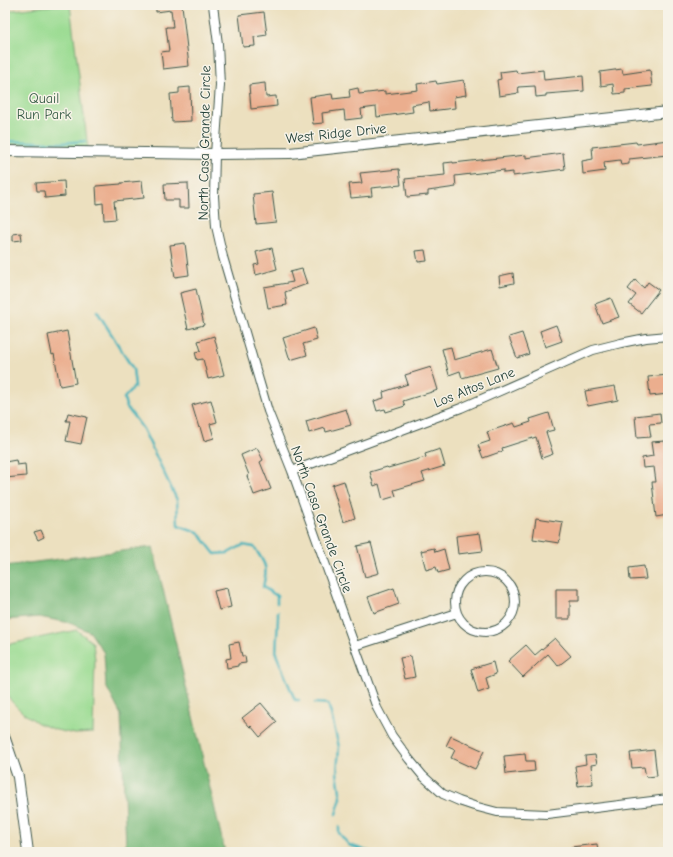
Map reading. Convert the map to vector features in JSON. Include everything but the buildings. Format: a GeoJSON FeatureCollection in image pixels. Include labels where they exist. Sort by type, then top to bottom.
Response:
{"type":"FeatureCollection","features":[{"type":"Feature","properties":{"kind":"street","name":"North Casa Grande Circle"},"geometry":{"type":"LineString","coordinates":[[213,5],[218,44],[220,85],[215,154],[214,196],[216,226],[223,257],[268,411],[292,471],[377,708],[392,736],[423,776],[443,794],[469,805],[497,812],[547,814],[668,799]]}},
{"type":"Feature","properties":{"kind":"street","name":"West Ridge Drive"},"geometry":{"type":"LineString","coordinates":[[5,151],[215,154],[290,153],[668,112]]}},
{"type":"Feature","properties":{"kind":"street","name":"Los Altos Lane"},"geometry":{"type":"LineString","coordinates":[[292,471],[460,408],[594,350],[646,338],[668,336]]}},
{"type":"Feature","properties":{"kind":"street"},"geometry":{"type":"LineString","coordinates":[[479,572],[490,572],[500,575],[508,581],[514,590],[516,600],[512,618],[497,630],[487,632],[478,631],[469,627],[461,621],[457,612],[455,602],[456,592],[462,582],[479,572]]}},
{"type":"Feature","properties":{"kind":"street"},"geometry":{"type":"LineString","coordinates":[[355,646],[457,612]]}},
{"type":"Feature","properties":{"kind":"street"},"geometry":{"type":"LineString","coordinates":[[5,739],[18,777],[28,852]]}},
{"type":"Feature","properties":{"kind":"green space","name":"Quail Run Park"},"geometry":{"type":"Polygon","coordinates":[[[70,5],[88,148],[5,144],[5,11],[70,5]]]}},
{"type":"Feature","properties":{"kind":"green space"},"geometry":{"type":"Polygon","coordinates":[[[153,547],[225,852],[128,852],[126,847],[121,715],[106,686],[104,653],[90,632],[70,623],[39,617],[5,620],[5,566],[153,547]]]}},
{"type":"Feature","properties":{"kind":"green space"},"geometry":{"type":"Polygon","coordinates":[[[77,630],[93,643],[95,660],[93,733],[75,734],[56,730],[38,723],[23,713],[5,692],[5,645],[77,630]]]}},
{"type":"Feature","properties":{"kind":"waterway"},"geometry":{"type":"LineString","coordinates":[[5,139],[8,141],[61,143],[85,141]]}},
{"type":"Feature","properties":{"kind":"waterway"},"geometry":{"type":"LineString","coordinates":[[97,311],[133,369],[135,386],[124,398],[126,406],[143,429],[177,500],[178,525],[198,532],[215,554],[228,553],[243,545],[254,547],[266,570],[263,587],[277,596],[277,603]]}},
{"type":"Feature","properties":{"kind":"waterway"},"geometry":{"type":"LineString","coordinates":[[278,612],[276,654],[295,700],[299,700]]}},
{"type":"Feature","properties":{"kind":"waterway"},"geometry":{"type":"LineString","coordinates":[[315,703],[328,704],[339,747],[337,773],[341,798],[336,814]]}},
{"type":"Feature","properties":{"kind":"waterway"},"geometry":{"type":"LineString","coordinates":[[339,827],[339,833],[349,845],[370,852]]}}]}
